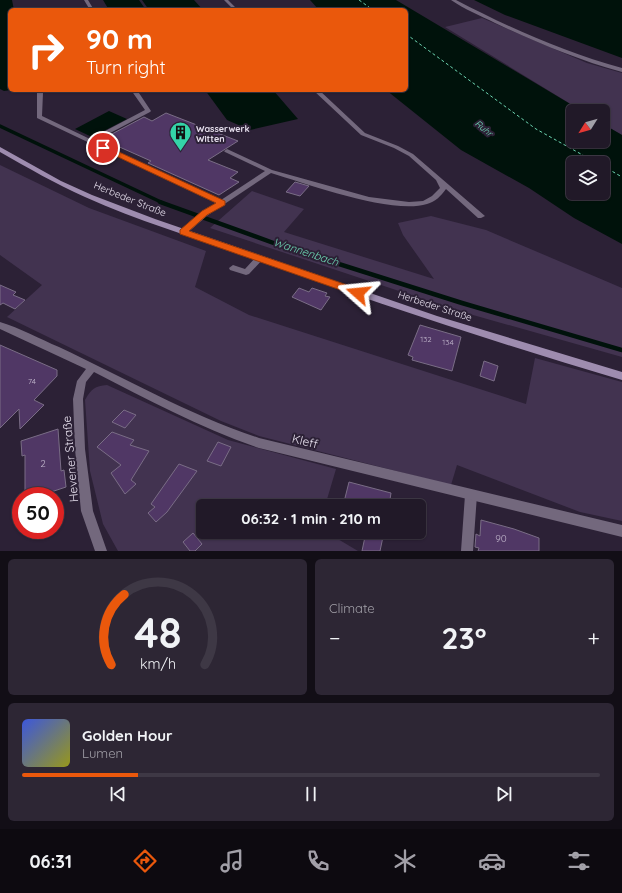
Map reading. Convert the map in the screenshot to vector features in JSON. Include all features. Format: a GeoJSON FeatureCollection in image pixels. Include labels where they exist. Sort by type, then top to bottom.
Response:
{"type":"FeatureCollection","features":[{"type":"Feature","properties":{"kind":"main road","name":"Herbeder Straße"},"geometry":{"type":"LineString","coordinates":[[0,149],[65,185],[183,232],[470,330],[622,376]]}},
{"type":"Feature","properties":{"kind":"street"},"geometry":{"type":"LineString","coordinates":[[226,0],[234,8]]}},
{"type":"Feature","properties":{"kind":"street"},"geometry":{"type":"LineString","coordinates":[[453,0],[510,28],[595,62],[622,70]]}},
{"type":"Feature","properties":{"kind":"street"},"geometry":{"type":"LineString","coordinates":[[40,92],[39,117],[222,203]]}},
{"type":"Feature","properties":{"kind":"street"},"geometry":{"type":"LineString","coordinates":[[90,141],[148,111],[135,92]]}},
{"type":"Feature","properties":{"kind":"street"},"geometry":{"type":"LineString","coordinates":[[318,92],[359,131],[406,152],[481,216]]}},
{"type":"Feature","properties":{"kind":"street"},"geometry":{"type":"LineString","coordinates":[[227,151],[270,171],[380,202],[401,204],[424,203],[436,197],[443,188],[439,179]]}},
{"type":"Feature","properties":{"kind":"street"},"geometry":{"type":"LineString","coordinates":[[183,232],[205,213],[270,171]]}},
{"type":"Feature","properties":{"kind":"street"},"geometry":{"type":"LineString","coordinates":[[233,268],[246,272],[260,258]]}},
{"type":"Feature","properties":{"kind":"street","name":"Kleff"},"geometry":{"type":"LineString","coordinates":[[0,325],[229,434],[259,443],[622,531]]}},
{"type":"Feature","properties":{"kind":"street","name":"Hevener Straße"},"geometry":{"type":"LineString","coordinates":[[93,368],[82,381],[78,399],[80,449],[87,511],[101,551]]}},
{"type":"Feature","properties":{"kind":"street"},"geometry":{"type":"LineString","coordinates":[[467,551],[471,495]]}},
{"type":"Feature","properties":{"kind":"shaded area"},"geometry":{"type":"Polygon","coordinates":[[[482,18],[587,63],[622,73],[622,135],[610,128],[610,104],[571,104],[445,27],[482,18]]]}},
{"type":"Feature","properties":{"kind":"shaded area"},"geometry":{"type":"Polygon","coordinates":[[[0,165],[89,208],[206,251],[195,287],[249,315],[526,404],[535,358],[622,382],[622,521],[580,512],[457,465],[451,485],[259,436],[221,421],[7,317],[42,285],[0,255],[0,165]]]}},
{"type":"Feature","properties":{"kind":"shaded area"},"geometry":{"type":"Polygon","coordinates":[[[252,191],[304,209],[284,232],[434,279],[403,235],[398,223],[431,216],[486,230],[622,288],[622,357],[459,311],[210,228],[252,191]]]}},
{"type":"Feature","properties":{"kind":"shaded area"},"geometry":{"type":"Polygon","coordinates":[[[107,385],[228,440],[336,469],[327,499],[196,499],[196,539],[338,539],[358,551],[118,551],[103,524],[90,471],[85,400],[89,393],[99,386],[107,385]]]}},
{"type":"Feature","properties":{"kind":"water"},"geometry":{"type":"Polygon","coordinates":[[[0,0],[12,0],[14,8],[8,8],[8,90],[4,91],[0,89],[0,0]]]}},
{"type":"Feature","properties":{"kind":"water"},"geometry":{"type":"Polygon","coordinates":[[[103,0],[139,0],[145,8],[108,8],[103,0]]]}},
{"type":"Feature","properties":{"kind":"water"},"geometry":{"type":"Polygon","coordinates":[[[142,0],[194,0],[201,8],[148,8],[142,0]]]}},
{"type":"Feature","properties":{"kind":"water","name":"Ruhr"},"geometry":{"type":"Polygon","coordinates":[[[310,0],[396,0],[570,104],[566,104],[566,148],[610,148],[610,128],[622,135],[622,244],[574,218],[529,188],[461,150],[388,92],[408,92],[408,8],[317,8],[310,0]]]}},
{"type":"Feature","properties":{"kind":"water"},"geometry":{"type":"Polygon","coordinates":[[[474,0],[622,0],[622,58],[505,15],[474,0]]]}},
{"type":"Feature","properties":{"kind":"water"},"geometry":{"type":"Polygon","coordinates":[[[206,92],[275,92],[298,119],[250,130],[227,120],[206,92]]]}},
{"type":"Feature","properties":{"kind":"water"},"geometry":{"type":"Polygon","coordinates":[[[109,111],[127,119],[92,137],[75,129],[109,111]]]}},
{"type":"Feature","properties":{"kind":"building","name":"Wasserwerk Witten"},"geometry":{"type":"Polygon","coordinates":[[[166,113],[238,141],[208,160],[238,172],[230,178],[239,182],[219,195],[148,163],[151,161],[106,141],[114,137],[110,135],[144,117],[152,121],[166,113]]]}},
{"type":"Feature","properties":{"kind":"building"},"geometry":{"type":"Polygon","coordinates":[[[295,182],[309,186],[300,196],[286,192],[295,182]]]}},
{"type":"Feature","properties":{"kind":"building"},"geometry":{"type":"Polygon","coordinates":[[[0,285],[16,292],[13,295],[25,300],[15,309],[3,303],[0,305],[0,285]]]}},
{"type":"Feature","properties":{"kind":"building"},"geometry":{"type":"Polygon","coordinates":[[[299,288],[309,292],[312,288],[327,293],[325,296],[330,297],[321,310],[292,297],[299,288]]]}},
{"type":"Feature","properties":{"kind":"building"},"geometry":{"type":"Polygon","coordinates":[[[420,325],[461,337],[452,371],[412,360],[413,357],[408,355],[420,325]]]}},
{"type":"Feature","properties":{"kind":"building"},"geometry":{"type":"Polygon","coordinates":[[[0,345],[57,370],[57,376],[34,400],[44,405],[20,429],[19,409],[0,428],[0,345]]]}},
{"type":"Feature","properties":{"kind":"building"},"geometry":{"type":"Polygon","coordinates":[[[484,361],[498,366],[494,381],[480,376],[484,361]]]}},
{"type":"Feature","properties":{"kind":"building"},"geometry":{"type":"Polygon","coordinates":[[[124,410],[136,415],[125,428],[112,422],[124,410]]]}},
{"type":"Feature","properties":{"kind":"building"},"geometry":{"type":"Polygon","coordinates":[[[58,429],[61,471],[64,470],[66,487],[25,487],[25,455],[22,456],[21,441],[58,429]]]}},
{"type":"Feature","properties":{"kind":"building"},"geometry":{"type":"Polygon","coordinates":[[[112,432],[134,440],[130,445],[149,451],[131,480],[136,484],[125,494],[111,473],[121,465],[97,447],[112,432]]]}},
{"type":"Feature","properties":{"kind":"building"},"geometry":{"type":"Polygon","coordinates":[[[218,442],[231,447],[221,466],[207,461],[218,442]]]}},
{"type":"Feature","properties":{"kind":"building"},"geometry":{"type":"Polygon","coordinates":[[[179,464],[197,471],[167,512],[156,522],[148,513],[155,507],[151,504],[179,464]]]}},
{"type":"Feature","properties":{"kind":"building"},"geometry":{"type":"Polygon","coordinates":[[[349,482],[391,493],[390,499],[345,499],[349,482]]]}},
{"type":"Feature","properties":{"kind":"building"},"geometry":{"type":"Polygon","coordinates":[[[481,520],[539,538],[539,551],[478,551],[479,548],[475,547],[476,534],[480,536],[481,520]]]}},
{"type":"Feature","properties":{"kind":"building"},"geometry":{"type":"Polygon","coordinates":[[[193,533],[196,539],[198,539],[202,544],[195,551],[190,551],[183,542],[193,533]]]}},
{"type":"Feature","properties":{"kind":"building"},"geometry":{"type":"Polygon","coordinates":[[[365,539],[383,539],[380,551],[362,551],[365,539]]]}},
{"type":"Feature","properties":{"kind":"waterway","name":"Wannenbach"},"geometry":{"type":"LineString","coordinates":[[0,126],[163,203]]}},
{"type":"Feature","properties":{"kind":"waterway","name":"Wannenbach"},"geometry":{"type":"LineString","coordinates":[[160,202],[279,245],[462,303],[622,350]]}},
{"type":"Feature","properties":{"kind":"ferry route"},"geometry":{"type":"LineString","coordinates":[[359,0],[370,8]]}},
{"type":"Feature","properties":{"kind":"ferry route"},"geometry":{"type":"LineString","coordinates":[[408,35],[536,129],[584,156]]}},
{"type":"Feature","properties":{"kind":"ferry route"},"geometry":{"type":"LineString","coordinates":[[610,170],[622,177]]}},
{"type":"Feature","properties":{"kind":"place","name":"Wasserwerk Witten"},"geometry":{"type":"Point","coordinates":[181,152]}},
{"type":"Feature","properties":{"kind":"route"},"geometry":{"type":"LineString","coordinates":[[103,148],[222,203],[205,213],[183,232],[358,293]]}}]}
